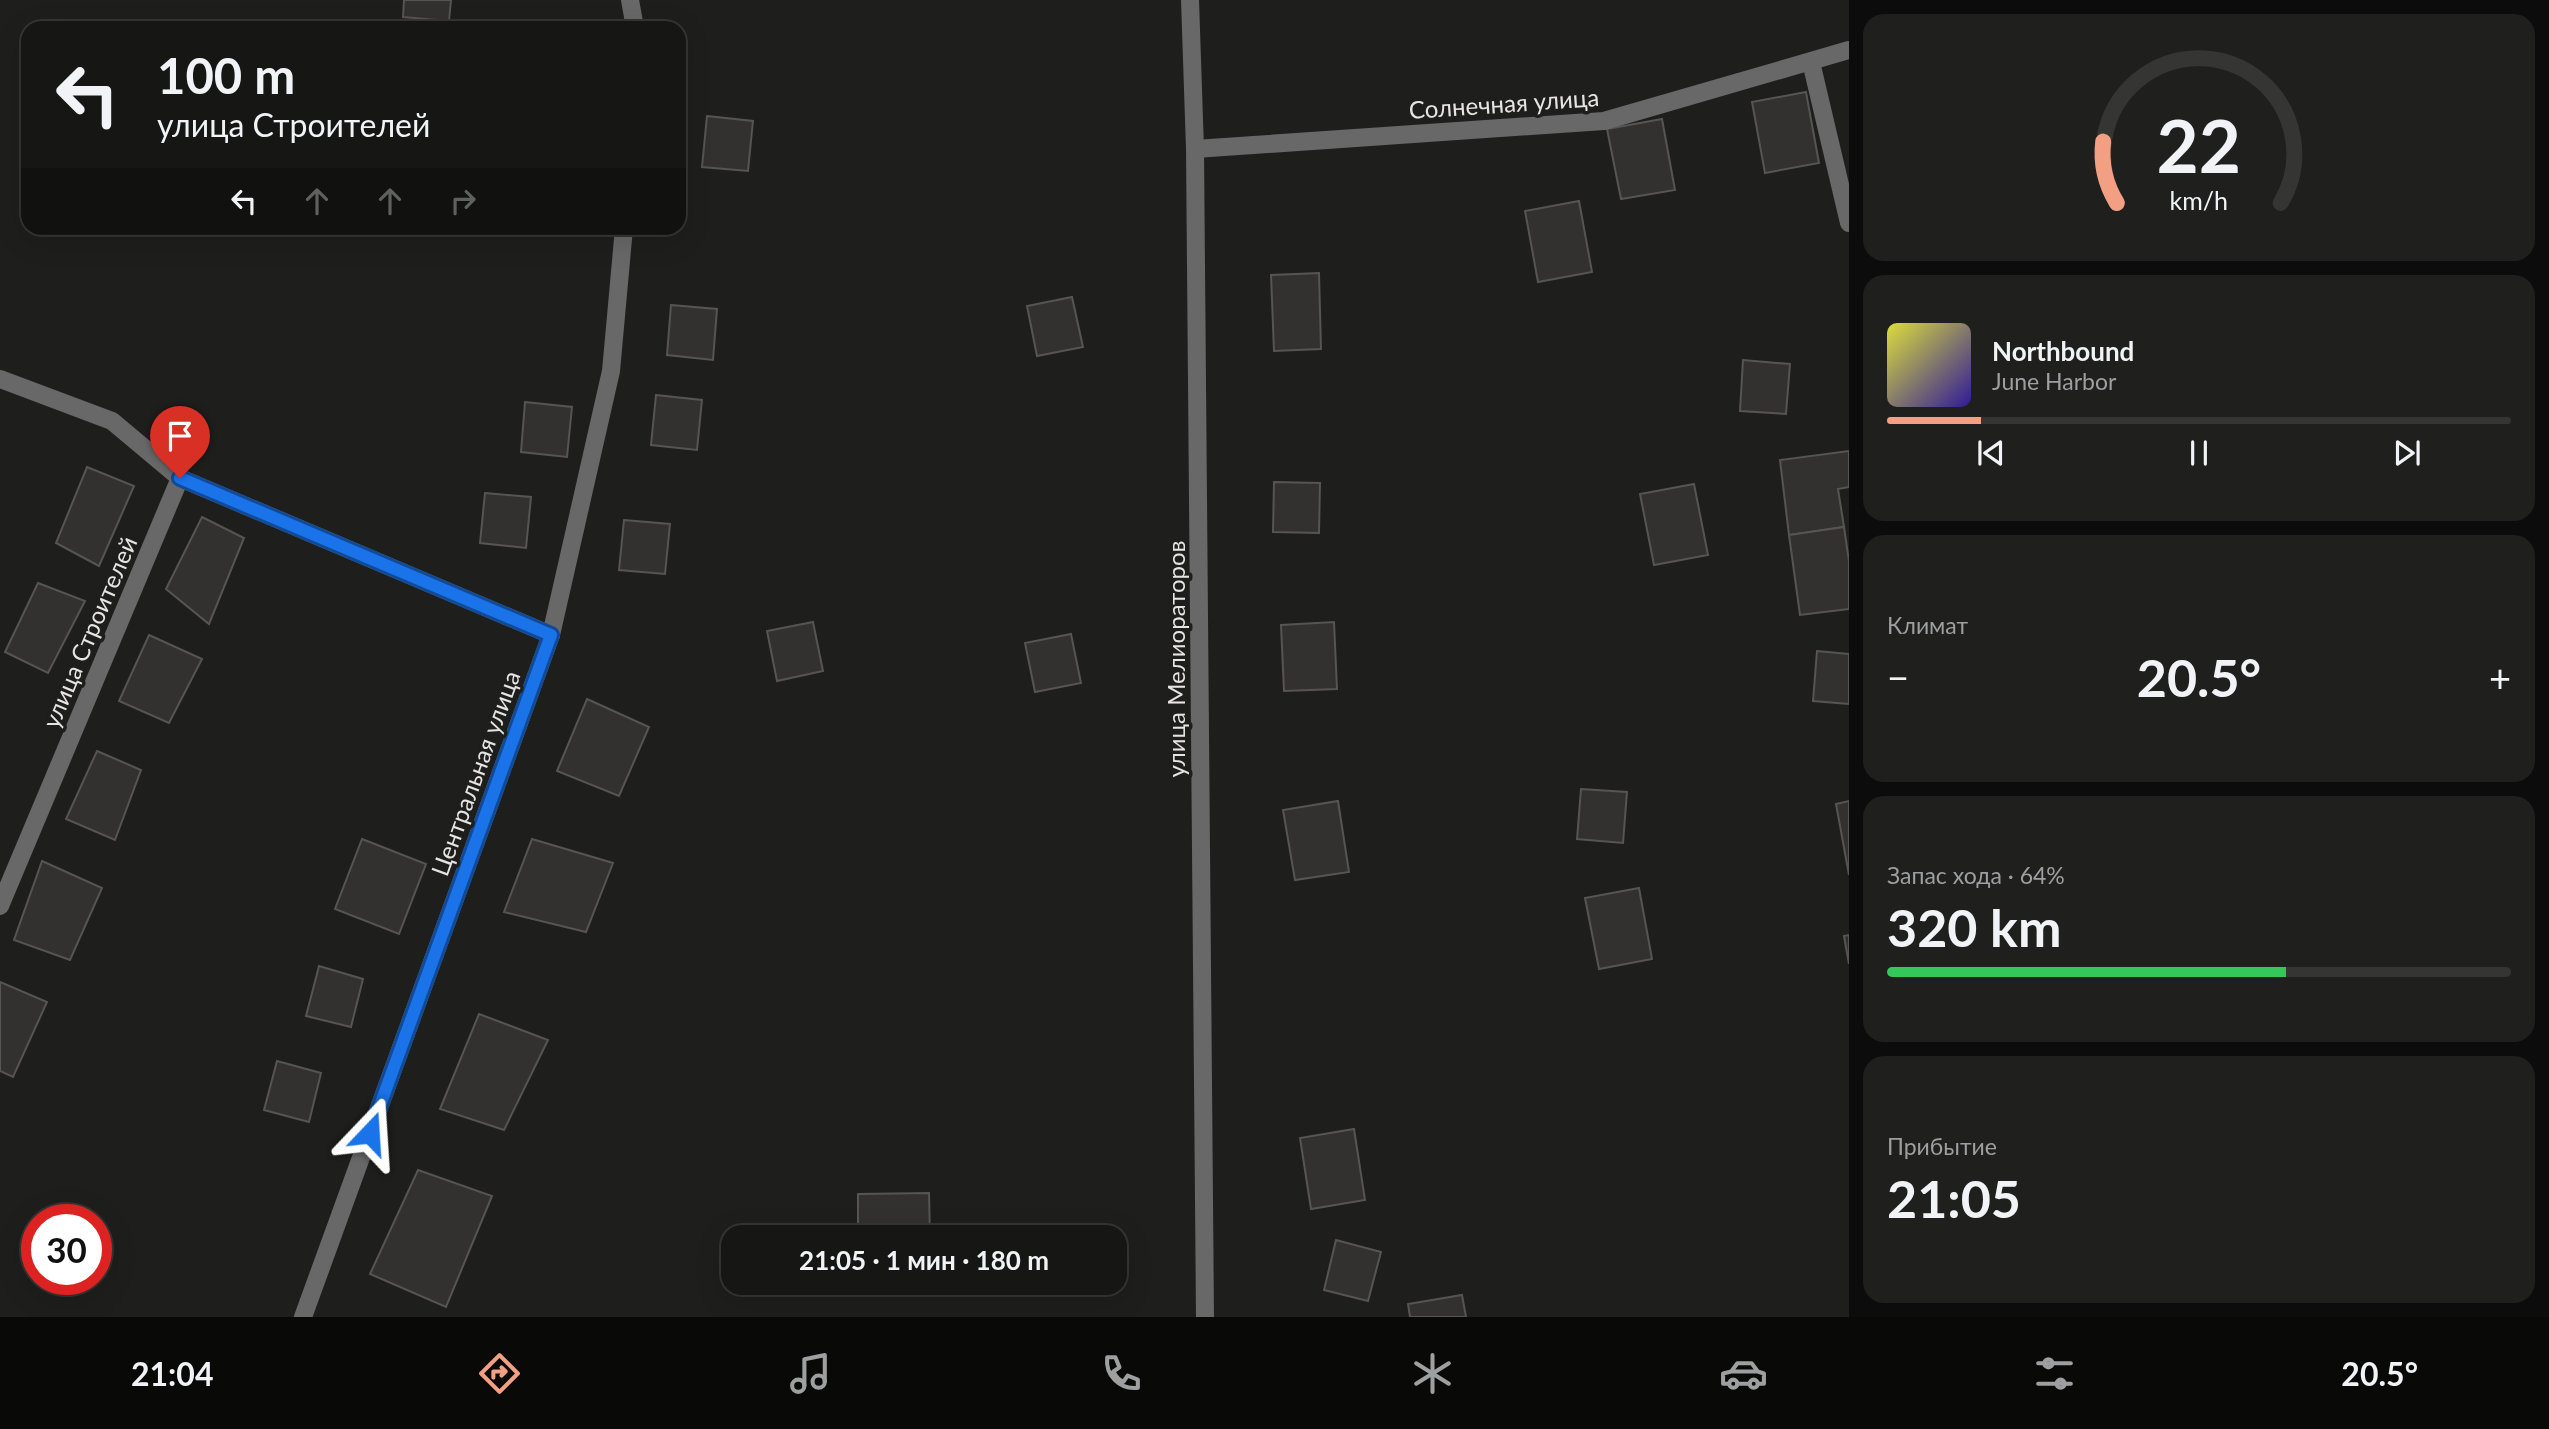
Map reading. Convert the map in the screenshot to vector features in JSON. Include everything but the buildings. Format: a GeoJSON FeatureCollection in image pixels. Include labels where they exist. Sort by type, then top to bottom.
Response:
{"type":"FeatureCollection","features":[{"type":"Feature","properties":{"kind":"street"},"geometry":{"type":"LineString","coordinates":[[630,0],[634,21]]}},
{"type":"Feature","properties":{"kind":"street","name":"улица Мелиораторов"},"geometry":{"type":"LineString","coordinates":[[1190,0],[1195,149],[1205,1317]]}},
{"type":"Feature","properties":{"kind":"street","name":"Солнечная улица"},"geometry":{"type":"LineString","coordinates":[[1195,149],[1604,121],[1849,50]]}},
{"type":"Feature","properties":{"kind":"street"},"geometry":{"type":"LineString","coordinates":[[1811,62],[1849,223]]}},
{"type":"Feature","properties":{"kind":"street","name":"Центральная улица"},"geometry":{"type":"LineString","coordinates":[[303,1317],[551,635],[611,371],[623,235]]}},
{"type":"Feature","properties":{"kind":"street"},"geometry":{"type":"LineString","coordinates":[[0,379],[112,422],[180,478],[551,635]]}},
{"type":"Feature","properties":{"kind":"street","name":"улица Строителей"},"geometry":{"type":"LineString","coordinates":[[0,905],[180,478]]}},
{"type":"Feature","properties":{"kind":"route"},"geometry":{"type":"LineString","coordinates":[[180,478],[551,635],[370,1133]]}}]}
